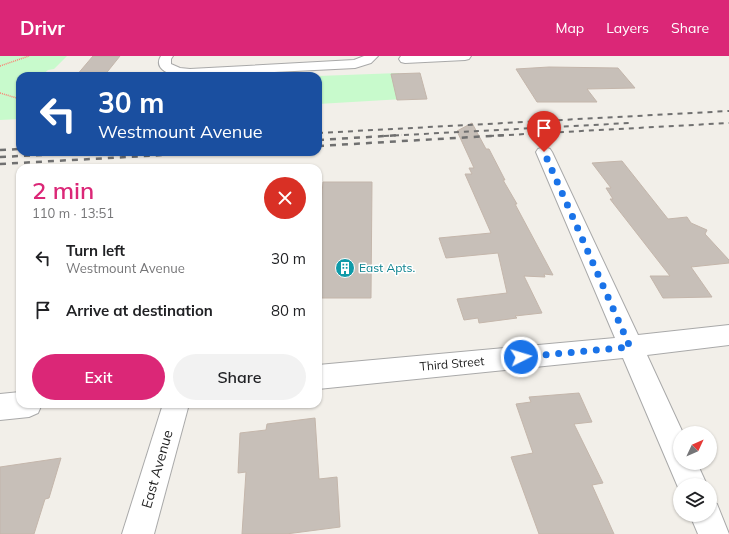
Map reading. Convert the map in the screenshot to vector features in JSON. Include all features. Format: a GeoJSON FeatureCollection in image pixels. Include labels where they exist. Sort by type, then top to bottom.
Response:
{"type":"FeatureCollection","features":[{"type":"Feature","properties":{"kind":"street"},"geometry":{"type":"LineString","coordinates":[[167,56],[165,59],[165,66],[177,72]]}},
{"type":"Feature","properties":{"kind":"street"},"geometry":{"type":"LineString","coordinates":[[208,72],[355,64],[367,60],[372,56]]}},
{"type":"Feature","properties":{"kind":"street"},"geometry":{"type":"LineString","coordinates":[[405,58],[465,56]]}},
{"type":"Feature","properties":{"kind":"street"},"geometry":{"type":"LineString","coordinates":[[544,152],[673,442]]}},
{"type":"Feature","properties":{"kind":"street","name":"Third Street"},"geometry":{"type":"LineString","coordinates":[[322,377],[630,347],[729,335]]}},
{"type":"Feature","properties":{"kind":"street"},"geometry":{"type":"LineString","coordinates":[[0,407],[16,405]]}},
{"type":"Feature","properties":{"kind":"street","name":"East Avenue"},"geometry":{"type":"LineString","coordinates":[[138,534],[175,408]]}},
{"type":"Feature","properties":{"kind":"street"},"geometry":{"type":"LineString","coordinates":[[709,522],[714,534]]}},
{"type":"Feature","properties":{"kind":"path"},"geometry":{"type":"LineString","coordinates":[[0,66],[29,56]]}},
{"type":"Feature","properties":{"kind":"path"},"geometry":{"type":"LineString","coordinates":[[0,93],[16,98]]}},
{"type":"Feature","properties":{"kind":"green space"},"geometry":{"type":"Polygon","coordinates":[[[0,56],[67,56],[54,69],[46,72],[16,72],[16,119],[0,120],[0,56]]]}},
{"type":"Feature","properties":{"kind":"green space"},"geometry":{"type":"Polygon","coordinates":[[[399,73],[403,99],[322,104],[322,76],[399,73]]]}},
{"type":"Feature","properties":{"kind":"building"},"geometry":{"type":"Polygon","coordinates":[[[93,56],[120,56],[107,72],[79,72],[93,56]]]}},
{"type":"Feature","properties":{"kind":"building"},"geometry":{"type":"Polygon","coordinates":[[[549,67],[618,68],[635,88],[587,89],[597,102],[537,102],[516,69],[549,67]]]}},
{"type":"Feature","properties":{"kind":"building"},"geometry":{"type":"Polygon","coordinates":[[[420,73],[427,99],[397,100],[391,74],[420,73]]]}},
{"type":"Feature","properties":{"kind":"building"},"geometry":{"type":"Polygon","coordinates":[[[472,123],[486,149],[489,149],[505,180],[503,180],[517,204],[515,204],[553,275],[544,274],[545,277],[524,276],[542,313],[515,316],[517,318],[479,323],[478,318],[464,320],[457,299],[507,293],[498,253],[446,258],[439,238],[491,233],[465,174],[472,174],[469,168],[474,168],[457,131],[472,123]]]}},
{"type":"Feature","properties":{"kind":"building"},"geometry":{"type":"Polygon","coordinates":[[[622,161],[668,219],[687,217],[691,223],[707,230],[705,234],[729,260],[729,263],[691,267],[712,297],[663,298],[650,276],[670,276],[610,199],[613,199],[606,188],[611,188],[592,163],[622,161]]]}},
{"type":"Feature","properties":{"kind":"building","name":"East Apts."},"geometry":{"type":"Polygon","coordinates":[[[323,182],[372,182],[371,298],[322,298],[323,182]]]}},
{"type":"Feature","properties":{"kind":"building"},"geometry":{"type":"Polygon","coordinates":[[[579,393],[592,422],[574,424],[603,483],[592,485],[614,534],[539,534],[511,457],[533,453],[516,404],[531,402],[529,397],[579,393]]]}},
{"type":"Feature","properties":{"kind":"building"},"geometry":{"type":"Polygon","coordinates":[[[315,418],[319,479],[337,477],[340,527],[286,534],[242,534],[246,472],[238,473],[240,433],[266,430],[267,424],[315,418]]]}},
{"type":"Feature","properties":{"kind":"building"},"geometry":{"type":"Polygon","coordinates":[[[61,458],[49,498],[45,499],[34,534],[0,534],[0,467],[61,458]]]}},
{"type":"Feature","properties":{"kind":"railway"},"geometry":{"type":"LineString","coordinates":[[322,133],[729,111]]}},
{"type":"Feature","properties":{"kind":"railway"},"geometry":{"type":"LineString","coordinates":[[395,135],[630,123]]}},
{"type":"Feature","properties":{"kind":"railway"},"geometry":{"type":"LineString","coordinates":[[501,135],[729,123]]}},
{"type":"Feature","properties":{"kind":"railway"},"geometry":{"type":"LineString","coordinates":[[322,140],[395,135]]}},
{"type":"Feature","properties":{"kind":"railway"},"geometry":{"type":"LineString","coordinates":[[384,136],[395,135]]}},
{"type":"Feature","properties":{"kind":"railway"},"geometry":{"type":"LineString","coordinates":[[395,135],[402,135]]}},
{"type":"Feature","properties":{"kind":"railway"},"geometry":{"type":"LineString","coordinates":[[322,146],[501,135]]}},
{"type":"Feature","properties":{"kind":"railway"},"geometry":{"type":"LineString","coordinates":[[489,136],[501,135]]}},
{"type":"Feature","properties":{"kind":"railway"},"geometry":{"type":"LineString","coordinates":[[501,135],[507,135]]}},
{"type":"Feature","properties":{"kind":"railway"},"geometry":{"type":"LineString","coordinates":[[0,150],[16,149]]}},
{"type":"Feature","properties":{"kind":"railway"},"geometry":{"type":"LineString","coordinates":[[0,157],[20,156]]}},
{"type":"Feature","properties":{"kind":"railway"},"geometry":{"type":"LineString","coordinates":[[0,164],[145,156]]}},
{"type":"Feature","properties":{"kind":"place","name":"East Apts."},"geometry":{"type":"Point","coordinates":[345,268]}},
{"type":"Feature","properties":{"kind":"route"},"geometry":{"type":"LineString","coordinates":[[521,357],[630,347],[544,152]]}}]}
